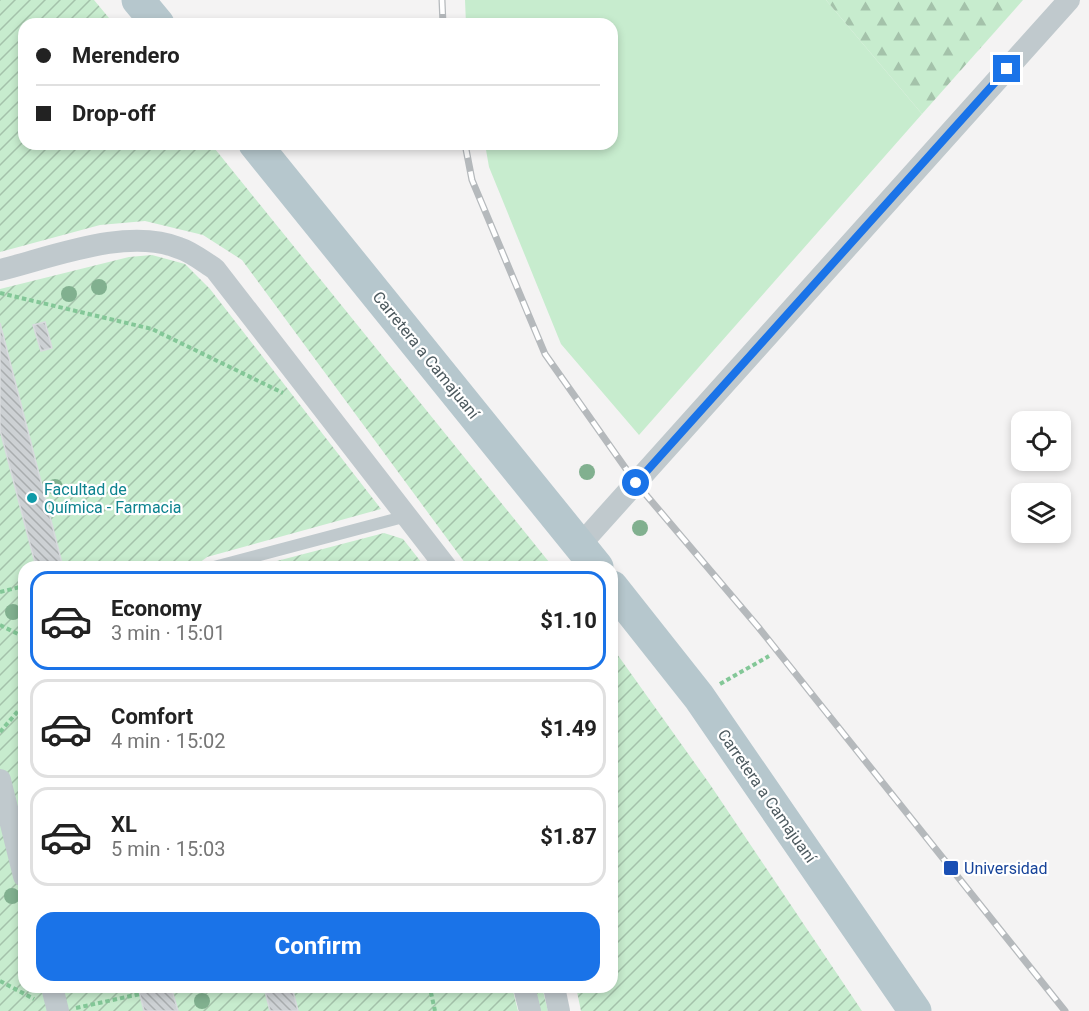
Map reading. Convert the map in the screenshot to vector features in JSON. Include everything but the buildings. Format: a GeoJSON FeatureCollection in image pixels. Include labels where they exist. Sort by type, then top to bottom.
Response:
{"type":"FeatureCollection","features":[{"type":"Feature","properties":{"kind":"main road"},"geometry":{"type":"LineString","coordinates":[[138,0],[153,18]]}},
{"type":"Feature","properties":{"kind":"main road","name":"Carretera a Camajuaní"},"geometry":{"type":"LineString","coordinates":[[260,150],[588,556]]}},
{"type":"Feature","properties":{"kind":"main road","name":"Carretera a Camajuaní"},"geometry":{"type":"LineString","coordinates":[[618,595],[699,697],[915,1011]]}},
{"type":"Feature","properties":{"kind":"street"},"geometry":{"type":"LineString","coordinates":[[588,556],[1069,0]]}},
{"type":"Feature","properties":{"kind":"street"},"geometry":{"type":"LineString","coordinates":[[0,270],[111,243],[146,240],[180,248],[215,269],[441,561]]}},
{"type":"Feature","properties":{"kind":"street"},"geometry":{"type":"LineString","coordinates":[[0,780],[18,852]]}},
{"type":"Feature","properties":{"kind":"street"},"geometry":{"type":"LineString","coordinates":[[526,993],[530,1011]]}},
{"type":"Feature","properties":{"kind":"street"},"geometry":{"type":"LineString","coordinates":[[556,993],[560,1011]]}},
{"type":"Feature","properties":{"kind":"lane"},"geometry":{"type":"LineString","coordinates":[[237,561],[406,516]]}},
{"type":"Feature","properties":{"kind":"path"},"geometry":{"type":"LineString","coordinates":[[0,293],[152,328],[284,394]]}},
{"type":"Feature","properties":{"kind":"path"},"geometry":{"type":"LineString","coordinates":[[0,592],[18,588]]}},
{"type":"Feature","properties":{"kind":"path"},"geometry":{"type":"LineString","coordinates":[[0,626],[18,634]]}},
{"type":"Feature","properties":{"kind":"path"},"geometry":{"type":"LineString","coordinates":[[699,697],[769,656]]}},
{"type":"Feature","properties":{"kind":"path"},"geometry":{"type":"LineString","coordinates":[[0,732],[18,711]]}},
{"type":"Feature","properties":{"kind":"path"},"geometry":{"type":"LineString","coordinates":[[0,981],[18,988]]}},
{"type":"Feature","properties":{"kind":"path"},"geometry":{"type":"LineString","coordinates":[[31,993],[55,1002],[140,994]]}},
{"type":"Feature","properties":{"kind":"path"},"geometry":{"type":"LineString","coordinates":[[431,993],[435,1011]]}},
{"type":"Feature","properties":{"kind":"green space"},"geometry":{"type":"Polygon","coordinates":[[[0,0],[94,0],[109,18],[18,18],[18,150],[216,150],[548,561],[464,561],[242,260],[203,235],[145,221],[100,225],[0,252],[0,0]]]}},
{"type":"Feature","properties":{"kind":"green space"},"geometry":{"type":"Polygon","coordinates":[[[465,0],[826,0],[922,114],[639,435],[561,344],[489,167],[486,150],[618,150],[618,18],[466,18],[465,0]]]}},
{"type":"Feature","properties":{"kind":"green space"},"geometry":{"type":"Polygon","coordinates":[[[826,0],[1023,0],[922,114],[826,0]]]}},
{"type":"Feature","properties":{"kind":"green space"},"geometry":{"type":"Polygon","coordinates":[[[152,255],[185,264],[210,289],[381,509],[207,557],[202,561],[61,561],[0,323],[0,289],[129,257],[152,255]]]}},
{"type":"Feature","properties":{"kind":"green space"},"geometry":{"type":"Polygon","coordinates":[[[0,430],[34,561],[18,561],[18,993],[140,993],[144,1011],[0,1011],[0,430]]]}},
{"type":"Feature","properties":{"kind":"green space"},"geometry":{"type":"Polygon","coordinates":[[[384,533],[403,539],[420,561],[277,561],[384,533]]]}},
{"type":"Feature","properties":{"kind":"green space"},"geometry":{"type":"Polygon","coordinates":[[[618,655],[709,783],[862,1011],[581,1011],[577,993],[618,993],[618,655]]]}},
{"type":"Feature","properties":{"kind":"green space"},"geometry":{"type":"Polygon","coordinates":[[[173,993],[266,993],[270,1011],[178,1011],[173,993]]]}},
{"type":"Feature","properties":{"kind":"green space"},"geometry":{"type":"Polygon","coordinates":[[[294,993],[514,993],[518,1011],[298,1011],[294,993]]]}},
{"type":"Feature","properties":{"kind":"green space"},"geometry":{"type":"Polygon","coordinates":[[[534,993],[544,993],[548,1011],[538,1011],[534,993]]]}},
{"type":"Feature","properties":{"kind":"railway"},"geometry":{"type":"LineString","coordinates":[[442,0],[443,18]]}},
{"type":"Feature","properties":{"kind":"railway"},"geometry":{"type":"LineString","coordinates":[[466,150],[472,180],[545,354],[636,483],[759,628],[1065,1011]]}},
{"type":"Feature","properties":{"kind":"place","name":"Facultad de Química - Farmacia"},"geometry":{"type":"Point","coordinates":[32,498]}},
{"type":"Feature","properties":{"kind":"place","name":"Universidad"},"geometry":{"type":"Point","coordinates":[951,868]}},
{"type":"Feature","properties":{"kind":"route"},"geometry":{"type":"LineString","coordinates":[[636,483],[1007,69]]}}]}
